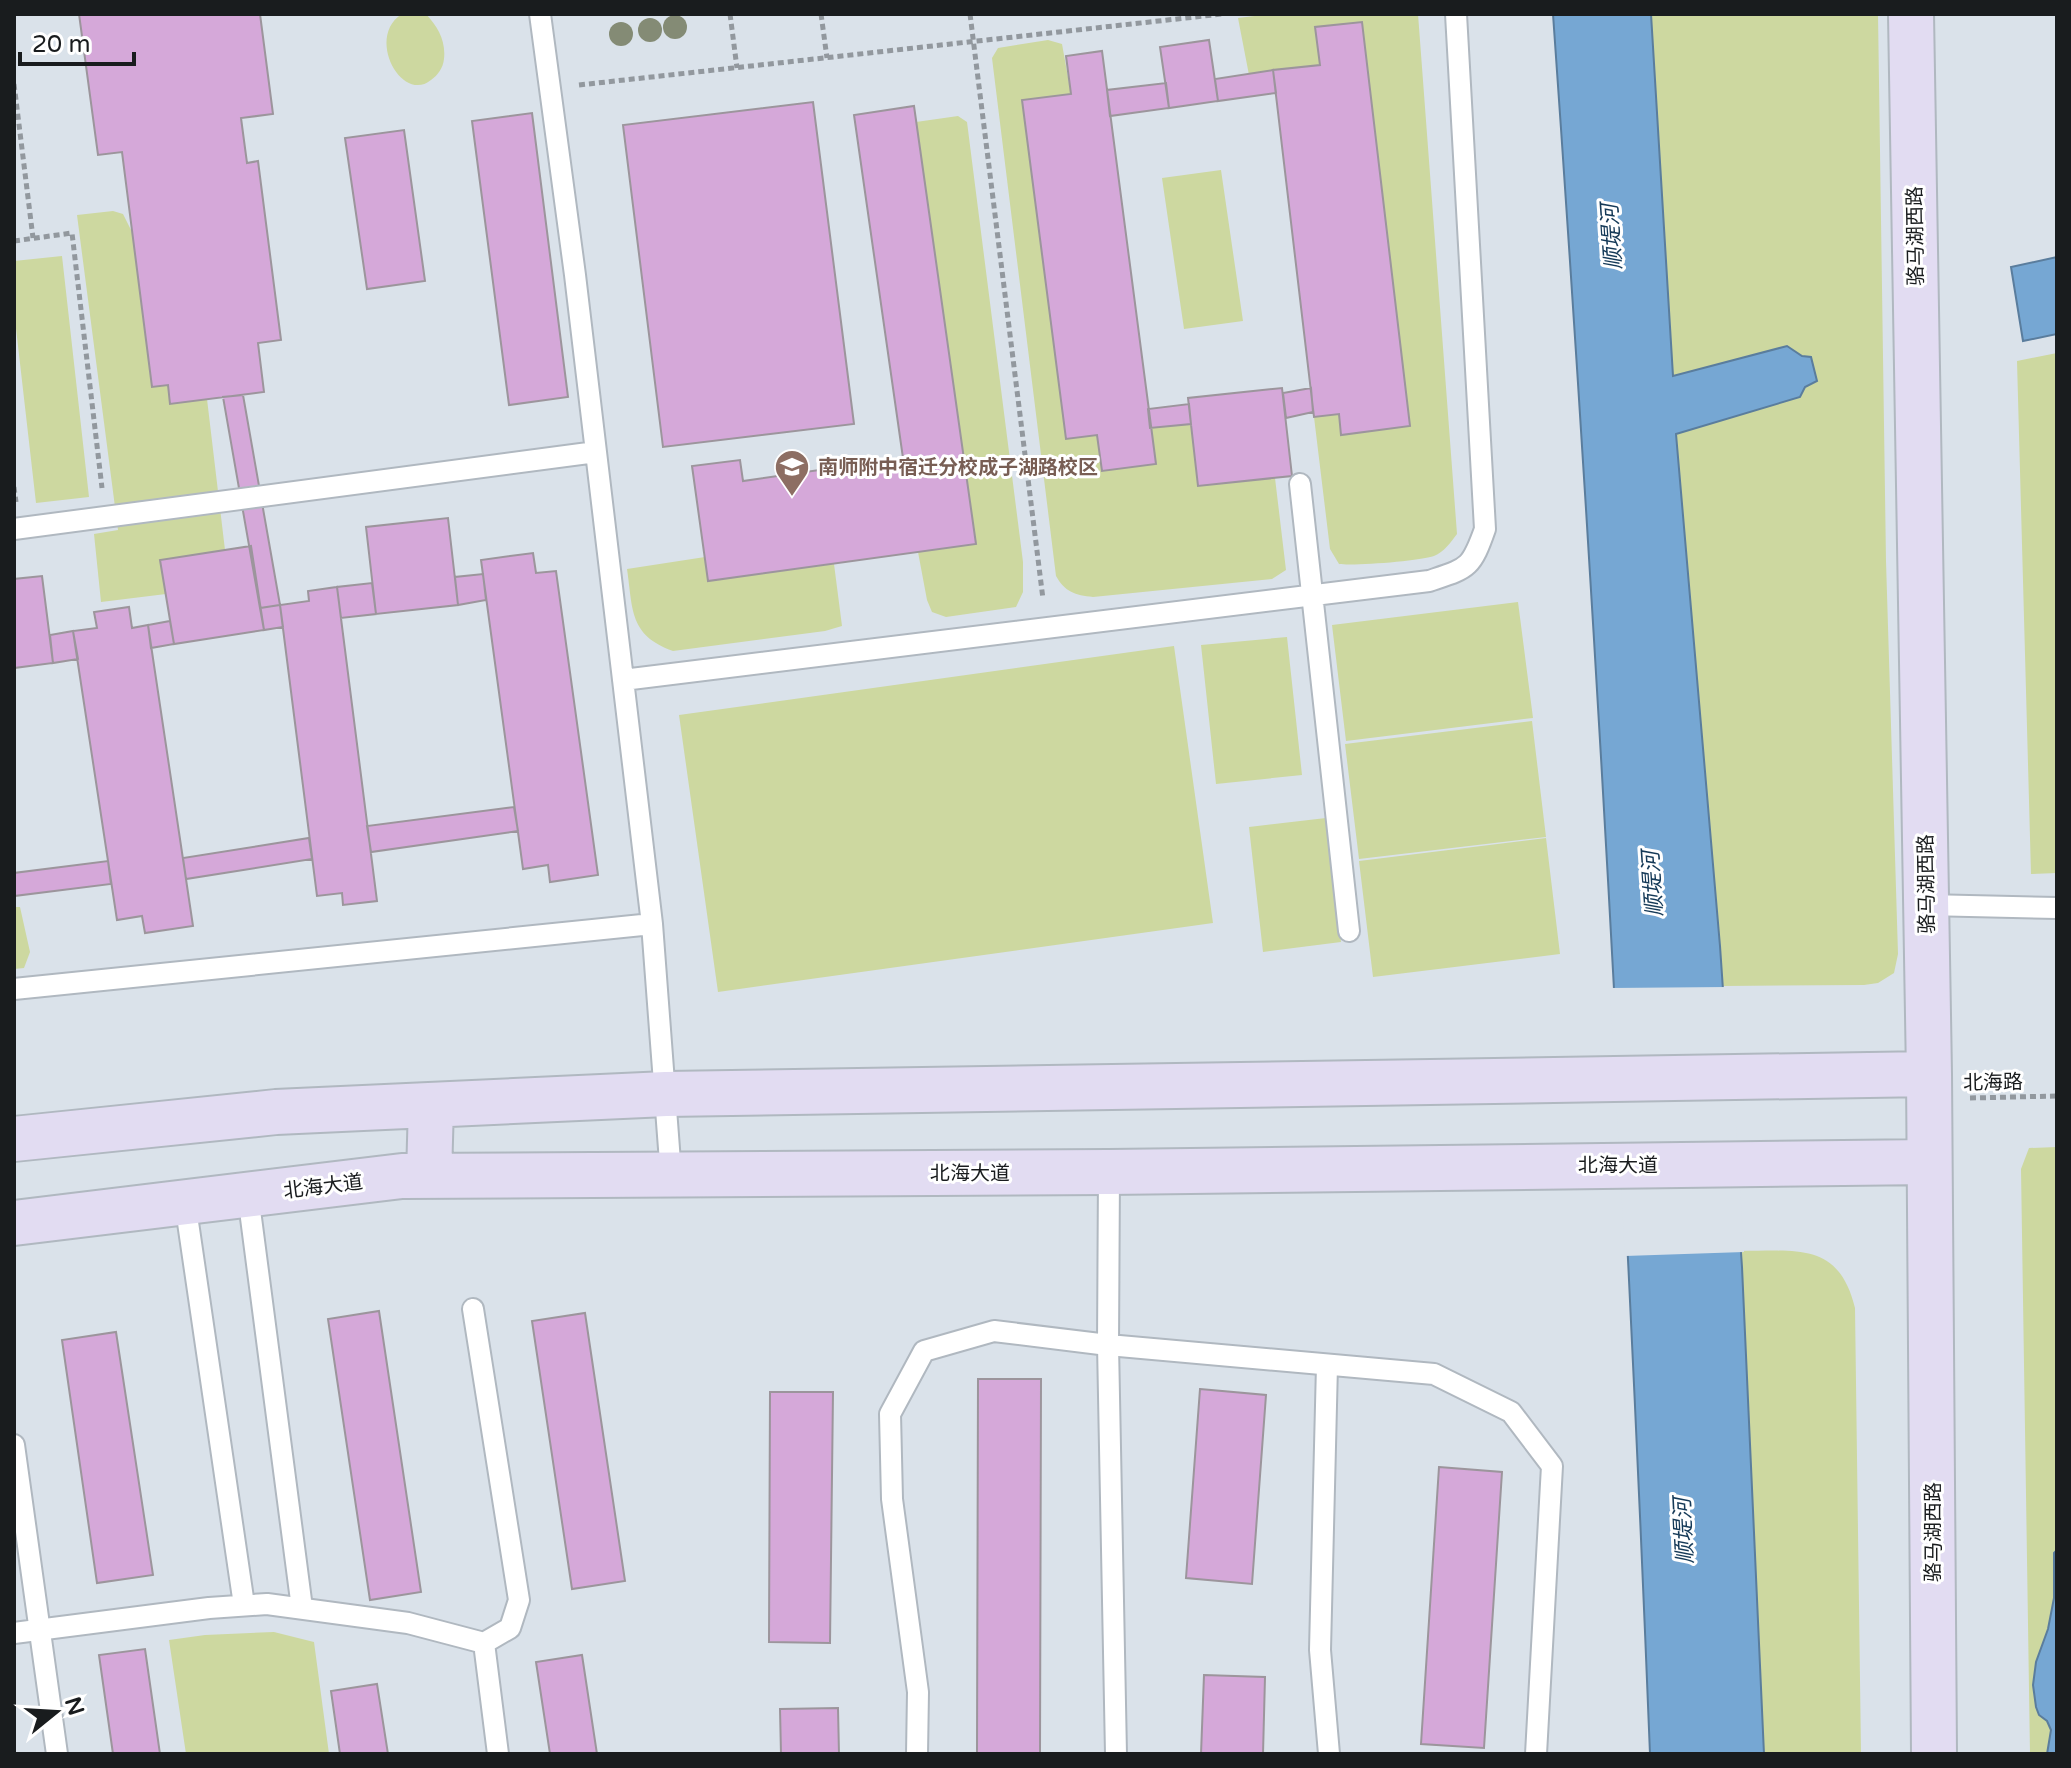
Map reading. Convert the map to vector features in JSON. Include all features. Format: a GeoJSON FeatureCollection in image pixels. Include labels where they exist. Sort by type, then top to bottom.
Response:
{"type":"FeatureCollection","features":[{"type":"Feature","properties":{"kind":"street","name":"骆马湖西路"},"geometry":{"type":"LineString","coordinates":[[1911,14],[1929,1087],[1934,1754]]}},
{"type":"Feature","properties":{"kind":"street"},"geometry":{"type":"LineString","coordinates":[[14,1139],[276,1112],[666,1094],[1812,1075],[1929,1087]]}},
{"type":"Feature","properties":{"kind":"street"},"geometry":{"type":"LineString","coordinates":[[429,1176],[431,1105]]}},
{"type":"Feature","properties":{"kind":"street","name":"北海大道"},"geometry":{"type":"LineString","coordinates":[[14,1223],[402,1176],[1109,1172],[1929,1162]]}},
{"type":"Feature","properties":{"kind":"lane"},"geometry":{"type":"LineString","coordinates":[[540,14],[652,924],[671,1175]]}},
{"type":"Feature","properties":{"kind":"lane"},"geometry":{"type":"LineString","coordinates":[[623,680],[1429,581],[1459,571],[1474,560],[1485,529],[1456,14]]}},
{"type":"Feature","properties":{"kind":"lane"},"geometry":{"type":"LineString","coordinates":[[14,529],[596,452]]}},
{"type":"Feature","properties":{"kind":"lane"},"geometry":{"type":"LineString","coordinates":[[1300,484],[1349,931]]}},
{"type":"Feature","properties":{"kind":"lane"},"geometry":{"type":"LineString","coordinates":[[1926,905],[2057,908]]}},
{"type":"Feature","properties":{"kind":"lane"},"geometry":{"type":"LineString","coordinates":[[14,989],[652,924]]}},
{"type":"Feature","properties":{"kind":"lane"},"geometry":{"type":"LineString","coordinates":[[1109,1172],[1108,1345],[1116,1754]]}},
{"type":"Feature","properties":{"kind":"lane"},"geometry":{"type":"LineString","coordinates":[[248,1195],[302,1608]]}},
{"type":"Feature","properties":{"kind":"lane"},"geometry":{"type":"LineString","coordinates":[[185,1202],[244,1605]]}},
{"type":"Feature","properties":{"kind":"lane"},"geometry":{"type":"LineString","coordinates":[[14,1633],[267,1604],[408,1623],[484,1643],[510,1628],[519,1600],[473,1309]]}},
{"type":"Feature","properties":{"kind":"lane"},"geometry":{"type":"LineString","coordinates":[[917,1754],[918,1692],[892,1499],[890,1414],[924,1351],[994,1331],[1108,1345],[1434,1374],[1511,1412],[1552,1466],[1536,1754]]}},
{"type":"Feature","properties":{"kind":"lane"},"geometry":{"type":"LineString","coordinates":[[1327,1365],[1320,1650],[1329,1754]]}},
{"type":"Feature","properties":{"kind":"lane"},"geometry":{"type":"LineString","coordinates":[[14,1445],[57,1754]]}},
{"type":"Feature","properties":{"kind":"lane"},"geometry":{"type":"LineString","coordinates":[[484,1643],[498,1754]]}},
{"type":"Feature","properties":{"kind":"path"},"geometry":{"type":"LineString","coordinates":[[730,14],[737,68]]}},
{"type":"Feature","properties":{"kind":"path"},"geometry":{"type":"LineString","coordinates":[[821,14],[827,58]]}},
{"type":"Feature","properties":{"kind":"path"},"geometry":{"type":"LineString","coordinates":[[970,14],[1047,627]]}},
{"type":"Feature","properties":{"kind":"path"},"geometry":{"type":"LineString","coordinates":[[550,88],[1222,14]]}},
{"type":"Feature","properties":{"kind":"path"},"geometry":{"type":"LineString","coordinates":[[14,87],[33,238]]}},
{"type":"Feature","properties":{"kind":"path"},"geometry":{"type":"LineString","coordinates":[[14,241],[72,233],[106,516]]}},
{"type":"Feature","properties":{"kind":"path","name":"北海路"},"geometry":{"type":"LineString","coordinates":[[1929,1087],[2057,1096]]}},
{"type":"Feature","properties":{"kind":"green space"},"geometry":{"type":"Polygon","coordinates":[[[402,14],[426,14],[442,40],[444,52],[441,68],[434,78],[420,85],[409,83],[399,76],[387,51],[391,24],[402,14]]]}},
{"type":"Feature","properties":{"kind":"green space"},"geometry":{"type":"Polygon","coordinates":[[[1271,14],[1418,14],[1457,534],[1434,556],[1387,563],[1339,564],[1330,549],[1314,417],[1339,414],[1342,435],[1410,426],[1316,28],[1320,65],[1249,75],[1238,18],[1271,14]]]}},
{"type":"Feature","properties":{"kind":"green space"},"geometry":{"type":"Polygon","coordinates":[[[1651,14],[1878,14],[1886,561],[1898,954],[1894,973],[1878,983],[1723,986],[1676,433],[1651,14]]]}},
{"type":"Feature","properties":{"kind":"green space"},"geometry":{"type":"Polygon","coordinates":[[[1048,40],[1062,44],[1071,94],[1022,101],[1066,439],[1097,435],[1103,471],[1155,464],[1150,428],[1191,424],[1198,486],[1275,478],[1286,570],[1272,579],[1093,597],[1071,592],[1056,576],[992,58],[998,48],[1048,40]]]}},
{"type":"Feature","properties":{"kind":"green space"},"geometry":{"type":"Polygon","coordinates":[[[958,116],[967,122],[1023,562],[1023,592],[1016,607],[946,617],[932,612],[918,552],[976,543],[916,122],[958,116]]]}},
{"type":"Feature","properties":{"kind":"green space"},"geometry":{"type":"Polygon","coordinates":[[[1221,170],[1243,321],[1184,329],[1162,178],[1221,170]]]}},
{"type":"Feature","properties":{"kind":"green space"},"geometry":{"type":"Polygon","coordinates":[[[113,211],[123,214],[133,234],[152,387],[168,385],[171,404],[207,399],[225,550],[161,560],[166,594],[101,602],[94,534],[118,530],[77,215],[113,211]]]}},
{"type":"Feature","properties":{"kind":"green space"},"geometry":{"type":"Polygon","coordinates":[[[62,256],[89,497],[36,503],[14,311],[14,261],[62,256]]]}},
{"type":"Feature","properties":{"kind":"green space"},"geometry":{"type":"Polygon","coordinates":[[[2057,353],[2057,873],[2031,874],[2017,361],[2057,353]]]}},
{"type":"Feature","properties":{"kind":"green space"},"geometry":{"type":"Polygon","coordinates":[[[705,557],[709,581],[834,564],[842,626],[825,631],[673,651],[659,645],[648,637],[636,619],[627,569],[705,557]]]}},
{"type":"Feature","properties":{"kind":"green space"},"geometry":{"type":"Polygon","coordinates":[[[1518,602],[1533,718],[1346,741],[1332,625],[1518,602]]]}},
{"type":"Feature","properties":{"kind":"green space"},"geometry":{"type":"Polygon","coordinates":[[[1287,637],[1302,775],[1216,784],[1201,645],[1287,637]]]}},
{"type":"Feature","properties":{"kind":"green space"},"geometry":{"type":"Polygon","coordinates":[[[1174,646],[1213,923],[718,992],[679,715],[1174,646]]]}},
{"type":"Feature","properties":{"kind":"green space"},"geometry":{"type":"Polygon","coordinates":[[[1532,721],[1546,837],[1359,859],[1345,744],[1532,721]]]}},
{"type":"Feature","properties":{"kind":"green space"},"geometry":{"type":"Polygon","coordinates":[[[1326,818],[1341,942],[1263,952],[1249,827],[1326,818]]]}},
{"type":"Feature","properties":{"kind":"green space"},"geometry":{"type":"Polygon","coordinates":[[[1546,838],[1560,954],[1373,977],[1359,861],[1546,838]]]}},
{"type":"Feature","properties":{"kind":"green space"},"geometry":{"type":"Polygon","coordinates":[[[14,907],[20,907],[30,952],[24,968],[14,969],[14,907]]]}},
{"type":"Feature","properties":{"kind":"green space"},"geometry":{"type":"Polygon","coordinates":[[[2057,1147],[2057,1754],[2030,1754],[2021,1169],[2029,1148],[2057,1147]]]}},
{"type":"Feature","properties":{"kind":"green space"},"geometry":{"type":"Polygon","coordinates":[[[1740,1251],[1797,1252],[1827,1261],[1848,1287],[1855,1308],[1861,1754],[1764,1754],[1740,1251]]]}},
{"type":"Feature","properties":{"kind":"green space"},"geometry":{"type":"Polygon","coordinates":[[[274,1632],[314,1642],[329,1754],[186,1754],[169,1640],[274,1632]]]}},
{"type":"Feature","properties":{"kind":"water","name":"顺堤河"},"geometry":{"type":"Polygon","coordinates":[[[1553,14],[1651,14],[1673,376],[1787,346],[1802,356],[1811,357],[1817,381],[1805,387],[1800,397],[1676,434],[1720,946],[1742,1267],[1764,1754],[1650,1754],[1608,884],[1553,14]]]}},
{"type":"Feature","properties":{"kind":"water"},"geometry":{"type":"Polygon","coordinates":[[[2057,257],[2057,334],[2023,341],[2011,267],[2057,257]]]}},
{"type":"Feature","properties":{"kind":"water"},"geometry":{"type":"Polygon","coordinates":[[[2057,1550],[2057,1754],[2047,1754],[2051,1730],[2047,1721],[2039,1715],[2033,1685],[2036,1662],[2048,1629],[2054,1598],[2054,1553],[2057,1550]]]}},
{"type":"Feature","properties":{"kind":"pier"},"geometry":{"type":"Polygon","coordinates":[[[1727,987],[1744,1252],[1625,1256],[1610,988],[1727,987]]]}},
{"type":"Feature","properties":{"kind":"building"},"geometry":{"type":"Polygon","coordinates":[[[79,14],[260,14],[273,114],[241,118],[247,163],[258,161],[281,340],[258,343],[264,392],[170,404],[168,385],[152,387],[122,152],[98,155],[79,14]]]}},
{"type":"Feature","properties":{"kind":"building"},"geometry":{"type":"Polygon","coordinates":[[[1362,22],[1410,426],[1341,435],[1339,414],[1314,417],[1273,70],[1320,65],[1315,27],[1362,22]]]}},
{"type":"Feature","properties":{"kind":"building"},"geometry":{"type":"Polygon","coordinates":[[[1209,40],[1218,101],[1169,108],[1160,47],[1209,40]]]}},
{"type":"Feature","properties":{"kind":"building"},"geometry":{"type":"Polygon","coordinates":[[[1102,51],[1156,464],[1102,471],[1097,435],[1066,439],[1022,100],[1071,94],[1066,56],[1102,51]]]}},
{"type":"Feature","properties":{"kind":"building"},"geometry":{"type":"Polygon","coordinates":[[[1273,70],[1276,93],[1218,101],[1215,79],[1273,70]]]}},
{"type":"Feature","properties":{"kind":"building"},"geometry":{"type":"Polygon","coordinates":[[[1166,83],[1169,108],[1110,116],[1107,90],[1166,83]]]}},
{"type":"Feature","properties":{"kind":"building"},"geometry":{"type":"Polygon","coordinates":[[[813,102],[854,424],[663,447],[623,125],[813,102]]]}},
{"type":"Feature","properties":{"kind":"building"},"geometry":{"type":"Polygon","coordinates":[[[914,106],[976,544],[708,581],[692,466],[740,460],[743,481],[903,458],[854,115],[914,106]]]}},
{"type":"Feature","properties":{"kind":"building"},"geometry":{"type":"Polygon","coordinates":[[[532,113],[568,397],[509,405],[472,121],[532,113]]]}},
{"type":"Feature","properties":{"kind":"building"},"geometry":{"type":"Polygon","coordinates":[[[404,130],[425,281],[367,289],[345,138],[404,130]]]}},
{"type":"Feature","properties":{"kind":"building"},"geometry":{"type":"Polygon","coordinates":[[[1282,388],[1292,476],[1198,486],[1188,398],[1282,388]]]}},
{"type":"Feature","properties":{"kind":"building"},"geometry":{"type":"Polygon","coordinates":[[[1311,388],[1313,412],[1286,418],[1283,393],[1311,388]]]}},
{"type":"Feature","properties":{"kind":"building"},"geometry":{"type":"Polygon","coordinates":[[[243,395],[280,605],[260,608],[223,397],[243,395]]]}},
{"type":"Feature","properties":{"kind":"building"},"geometry":{"type":"Polygon","coordinates":[[[1189,404],[1191,424],[1150,428],[1148,409],[1189,404]]]}},
{"type":"Feature","properties":{"kind":"building"},"geometry":{"type":"Polygon","coordinates":[[[448,518],[458,605],[376,614],[366,527],[448,518]]]}},
{"type":"Feature","properties":{"kind":"building"},"geometry":{"type":"Polygon","coordinates":[[[251,546],[264,630],[174,644],[160,560],[251,546]]]}},
{"type":"Feature","properties":{"kind":"building"},"geometry":{"type":"Polygon","coordinates":[[[533,553],[536,573],[556,571],[598,875],[550,882],[548,865],[523,869],[481,560],[533,553]]]}},
{"type":"Feature","properties":{"kind":"building"},"geometry":{"type":"Polygon","coordinates":[[[483,574],[486,600],[458,605],[455,577],[483,574]]]}},
{"type":"Feature","properties":{"kind":"building"},"geometry":{"type":"Polygon","coordinates":[[[42,576],[53,663],[14,668],[14,579],[42,576]]]}},
{"type":"Feature","properties":{"kind":"building"},"geometry":{"type":"Polygon","coordinates":[[[372,583],[376,614],[341,618],[337,587],[372,583]]]}},
{"type":"Feature","properties":{"kind":"building"},"geometry":{"type":"Polygon","coordinates":[[[337,587],[377,901],[343,905],[342,893],[317,896],[280,605],[309,601],[308,591],[337,587]]]}},
{"type":"Feature","properties":{"kind":"building"},"geometry":{"type":"Polygon","coordinates":[[[280,605],[283,627],[264,630],[260,608],[280,605]]]}},
{"type":"Feature","properties":{"kind":"building"},"geometry":{"type":"Polygon","coordinates":[[[129,607],[132,628],[148,625],[193,926],[145,933],[142,916],[117,920],[73,631],[97,628],[94,612],[129,607]]]}},
{"type":"Feature","properties":{"kind":"building"},"geometry":{"type":"Polygon","coordinates":[[[170,621],[174,644],[151,648],[148,625],[170,621]]]}},
{"type":"Feature","properties":{"kind":"building"},"geometry":{"type":"Polygon","coordinates":[[[73,631],[78,659],[53,663],[50,635],[73,631]]]}},
{"type":"Feature","properties":{"kind":"building"},"geometry":{"type":"Polygon","coordinates":[[[514,807],[518,831],[371,852],[367,826],[514,807]]]}},
{"type":"Feature","properties":{"kind":"building"},"geometry":{"type":"Polygon","coordinates":[[[309,838],[312,859],[186,879],[183,858],[309,838]]]}},
{"type":"Feature","properties":{"kind":"building"},"geometry":{"type":"Polygon","coordinates":[[[108,861],[111,884],[14,896],[14,873],[108,861]]]}},
{"type":"Feature","properties":{"kind":"building"},"geometry":{"type":"Polygon","coordinates":[[[379,1311],[421,1592],[370,1600],[328,1319],[379,1311]]]}},
{"type":"Feature","properties":{"kind":"building"},"geometry":{"type":"Polygon","coordinates":[[[585,1313],[625,1581],[572,1589],[532,1321],[585,1313]]]}},
{"type":"Feature","properties":{"kind":"building"},"geometry":{"type":"Polygon","coordinates":[[[116,1332],[153,1575],[97,1583],[62,1340],[116,1332]]]}},
{"type":"Feature","properties":{"kind":"building"},"geometry":{"type":"Polygon","coordinates":[[[978,1379],[1041,1379],[1040,1754],[977,1754],[978,1379]]]}},
{"type":"Feature","properties":{"kind":"building"},"geometry":{"type":"Polygon","coordinates":[[[1200,1389],[1266,1395],[1252,1584],[1186,1578],[1200,1389]]]}},
{"type":"Feature","properties":{"kind":"building"},"geometry":{"type":"Polygon","coordinates":[[[770,1392],[833,1392],[830,1643],[769,1642],[770,1392]]]}},
{"type":"Feature","properties":{"kind":"building"},"geometry":{"type":"Polygon","coordinates":[[[1439,1467],[1502,1472],[1484,1748],[1421,1744],[1439,1467]]]}},
{"type":"Feature","properties":{"kind":"building"},"geometry":{"type":"Polygon","coordinates":[[[145,1649],[160,1754],[113,1754],[99,1655],[145,1649]]]}},
{"type":"Feature","properties":{"kind":"building"},"geometry":{"type":"Polygon","coordinates":[[[582,1655],[597,1754],[550,1754],[536,1662],[582,1655]]]}},
{"type":"Feature","properties":{"kind":"building"},"geometry":{"type":"Polygon","coordinates":[[[1204,1675],[1265,1677],[1263,1754],[1201,1754],[1204,1675]]]}},
{"type":"Feature","properties":{"kind":"building"},"geometry":{"type":"Polygon","coordinates":[[[377,1684],[388,1754],[340,1754],[331,1691],[377,1684]]]}},
{"type":"Feature","properties":{"kind":"building"},"geometry":{"type":"Polygon","coordinates":[[[838,1708],[839,1754],[781,1754],[780,1709],[838,1708]]]}},
{"type":"Feature","properties":{"kind":"place","name":"南师附中宿迁分校成子湖路校区"},"geometry":{"type":"Point","coordinates":[792,498]}}]}
